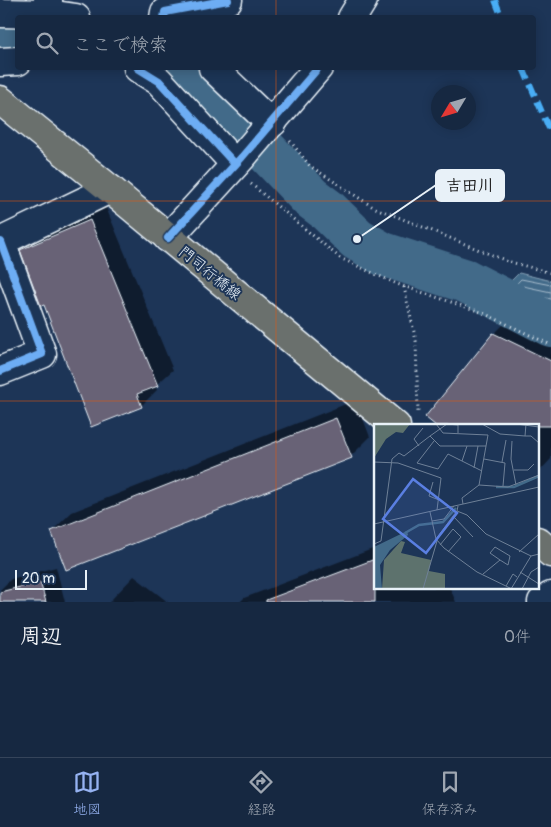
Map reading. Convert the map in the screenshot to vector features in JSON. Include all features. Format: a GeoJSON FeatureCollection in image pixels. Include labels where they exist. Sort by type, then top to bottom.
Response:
{"type":"FeatureCollection","features":[{"type":"Feature","properties":{"kind":"main road","name":"門司行橋線"},"geometry":{"type":"LineString","coordinates":[[0,100],[168,238],[407,419]]}},
{"type":"Feature","properties":{"kind":"main road"},"geometry":{"type":"LineString","coordinates":[[538,542],[551,553]]}},
{"type":"Feature","properties":{"kind":"street"},"geometry":{"type":"LineString","coordinates":[[164,15],[165,12],[228,0]]}},
{"type":"Feature","properties":{"kind":"street"},"geometry":{"type":"LineString","coordinates":[[0,13],[48,7],[68,15]]}},
{"type":"Feature","properties":{"kind":"street"},"geometry":{"type":"LineString","coordinates":[[0,62],[15,61]]}},
{"type":"Feature","properties":{"kind":"street"},"geometry":{"type":"LineString","coordinates":[[141,70],[159,81],[242,168]]}},
{"type":"Feature","properties":{"kind":"street"},"geometry":{"type":"LineString","coordinates":[[215,70],[261,114],[268,127]]}},
{"type":"Feature","properties":{"kind":"street"},"geometry":{"type":"LineString","coordinates":[[168,238],[242,168],[268,127],[316,70]]}},
{"type":"Feature","properties":{"kind":"street"},"geometry":{"type":"LineString","coordinates":[[0,371],[42,354],[0,242],[110,189]]}},
{"type":"Feature","properties":{"kind":"street"},"geometry":{"type":"LineString","coordinates":[[542,602],[551,596]]}},
{"type":"Feature","properties":{"kind":"path"},"geometry":{"type":"LineString","coordinates":[[268,127],[310,166],[373,207],[507,261],[551,273]]}},
{"type":"Feature","properties":{"kind":"path"},"geometry":{"type":"LineString","coordinates":[[242,168],[340,258],[404,286],[481,312],[551,345]]}},
{"type":"Feature","properties":{"kind":"path"},"geometry":{"type":"LineString","coordinates":[[404,286],[416,341],[407,419]]}},
{"type":"Feature","properties":{"kind":"water"},"geometry":{"type":"Polygon","coordinates":[[[519,273],[551,281],[551,339],[485,307],[519,273]]]}},
{"type":"Feature","properties":{"kind":"building"},"geometry":{"type":"Polygon","coordinates":[[[90,220],[158,386],[137,394],[142,407],[91,427],[44,305],[41,306],[20,250],[90,220]]]}},
{"type":"Feature","properties":{"kind":"building"},"geometry":{"type":"Polygon","coordinates":[[[493,333],[551,361],[551,426],[538,426],[538,424],[434,424],[425,417],[493,333]]]}},
{"type":"Feature","properties":{"kind":"building"},"geometry":{"type":"Polygon","coordinates":[[[336,418],[352,458],[66,570],[51,531],[336,418]]]}},
{"type":"Feature","properties":{"kind":"building"},"geometry":{"type":"Polygon","coordinates":[[[374,559],[375,602],[266,602],[266,600],[374,559]]]}},
{"type":"Feature","properties":{"kind":"building"},"geometry":{"type":"Polygon","coordinates":[[[40,582],[46,602],[0,602],[0,592],[40,582]]]}},
{"type":"Feature","properties":{"kind":"waterway"},"geometry":{"type":"LineString","coordinates":[[0,42],[15,40]]}},
{"type":"Feature","properties":{"kind":"waterway"},"geometry":{"type":"LineString","coordinates":[[191,70],[211,86],[249,133],[310,197],[326,209],[357,239],[383,254],[466,281],[551,325]]}},
{"type":"Feature","properties":{"kind":"marked path"},"geometry":{"type":"LineString","coordinates":[[495,0],[501,15]]}},
{"type":"Feature","properties":{"kind":"marked path"},"geometry":{"type":"LineString","coordinates":[[524,70],[551,133]]}},
{"type":"Feature","properties":{"kind":"cycle path"},"geometry":{"type":"LineString","coordinates":[[164,15],[165,12],[228,0]]}},
{"type":"Feature","properties":{"kind":"cycle path"},"geometry":{"type":"LineString","coordinates":[[141,70],[159,81],[235,164]]}},
{"type":"Feature","properties":{"kind":"cycle path"},"geometry":{"type":"LineString","coordinates":[[168,238],[242,157],[316,70]]}},
{"type":"Feature","properties":{"kind":"cycle path"},"geometry":{"type":"LineString","coordinates":[[0,371],[42,354],[1,242]]}},
{"type":"Feature","properties":{"kind":"place","name":"吉田川"},"geometry":{"type":"Point","coordinates":[357,239]}}]}
